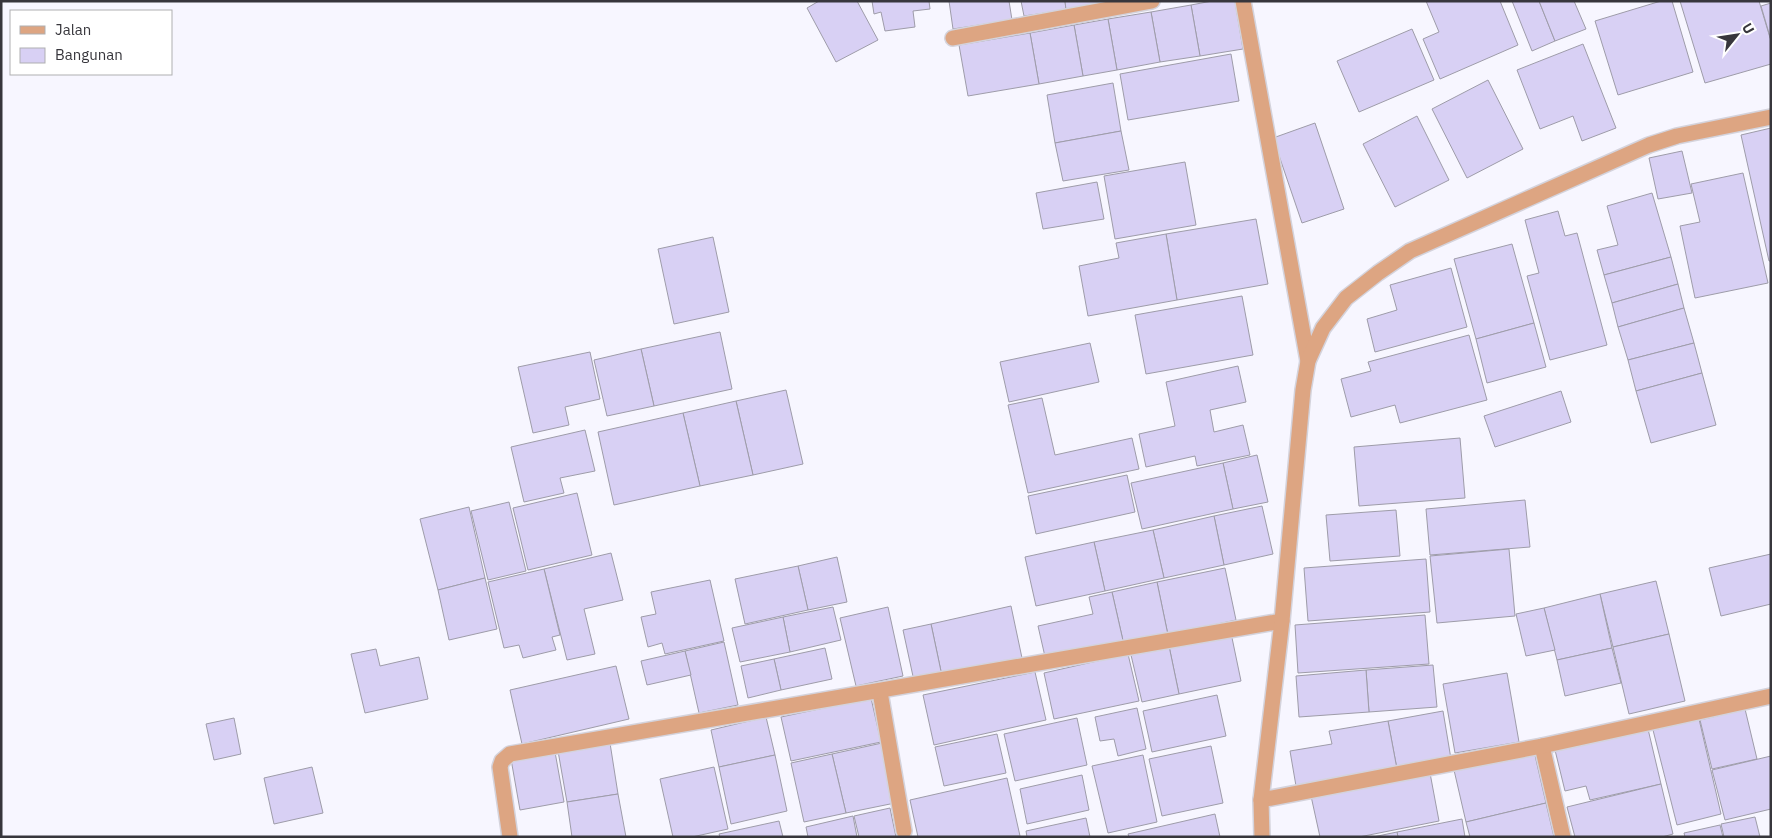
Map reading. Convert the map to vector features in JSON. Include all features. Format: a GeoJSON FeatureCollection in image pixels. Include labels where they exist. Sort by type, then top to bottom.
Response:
{"type":"FeatureCollection","features":[{"type":"Feature","properties":{"kind":"street"},"geometry":{"type":"LineString","coordinates":[[953,38],[1152,1]]}},
{"type":"Feature","properties":{"kind":"street"},"geometry":{"type":"LineString","coordinates":[[1243,1],[1308,361]]}},
{"type":"Feature","properties":{"kind":"street"},"geometry":{"type":"LineString","coordinates":[[1262,837],[1260,800],[1282,621],[1303,390],[1308,361],[1323,328],[1346,298],[1410,251],[1649,145],[1677,136],[1771,117]]}},
{"type":"Feature","properties":{"kind":"street"},"geometry":{"type":"LineString","coordinates":[[510,837],[500,767],[502,761],[510,754],[880,692],[1282,621]]}},
{"type":"Feature","properties":{"kind":"street"},"geometry":{"type":"LineString","coordinates":[[880,692],[904,831]]}},
{"type":"Feature","properties":{"kind":"street"},"geometry":{"type":"LineString","coordinates":[[1260,800],[1542,746],[1771,696]]}},
{"type":"Feature","properties":{"kind":"street"},"geometry":{"type":"LineString","coordinates":[[1542,746],[1563,837]]}},
{"type":"Feature","properties":{"kind":"building"},"geometry":{"type":"Polygon","coordinates":[[[819,1],[857,1],[878,40],[836,62],[807,8],[819,1]]]}},
{"type":"Feature","properties":{"kind":"building"},"geometry":{"type":"Polygon","coordinates":[[[872,1],[929,1],[930,9],[913,11],[915,27],[885,31],[881,12],[874,14],[872,1]]]}},
{"type":"Feature","properties":{"kind":"building"},"geometry":{"type":"Polygon","coordinates":[[[949,1],[1009,1],[1012,20],[953,29],[949,1]]]}},
{"type":"Feature","properties":{"kind":"building"},"geometry":{"type":"Polygon","coordinates":[[[1021,1],[1065,1],[1066,10],[1024,16],[1021,1]]]}},
{"type":"Feature","properties":{"kind":"building"},"geometry":{"type":"Polygon","coordinates":[[[1065,1],[1104,1],[1104,4],[1066,10],[1065,1]]]}},
{"type":"Feature","properties":{"kind":"building"},"geometry":{"type":"Polygon","coordinates":[[[1212,1],[1235,1],[1243,49],[1200,56],[1191,5],[1212,1]]]}},
{"type":"Feature","properties":{"kind":"building"},"geometry":{"type":"Polygon","coordinates":[[[1426,1],[1500,1],[1518,45],[1440,79],[1423,39],[1439,32],[1426,1]]]}},
{"type":"Feature","properties":{"kind":"building"},"geometry":{"type":"Polygon","coordinates":[[[1512,1],[1539,1],[1555,41],[1532,51],[1512,1]]]}},
{"type":"Feature","properties":{"kind":"building"},"geometry":{"type":"Polygon","coordinates":[[[1539,1],[1574,1],[1586,29],[1555,41],[1539,1]]]}},
{"type":"Feature","properties":{"kind":"building"},"geometry":{"type":"Polygon","coordinates":[[[1661,1],[1672,1],[1693,72],[1618,95],[1595,21],[1661,1]]]}},
{"type":"Feature","properties":{"kind":"building"},"geometry":{"type":"Polygon","coordinates":[[[1680,1],[1759,1],[1771,41],[1771,64],[1705,83],[1680,1]]]}},
{"type":"Feature","properties":{"kind":"building"},"geometry":{"type":"Polygon","coordinates":[[[1771,3],[1771,40],[1761,6],[1771,3]]]}},
{"type":"Feature","properties":{"kind":"building"},"geometry":{"type":"Polygon","coordinates":[[[1191,5],[1200,56],[1160,62],[1151,12],[1191,5]]]}},
{"type":"Feature","properties":{"kind":"building"},"geometry":{"type":"Polygon","coordinates":[[[1151,12],[1160,62],[1117,70],[1108,19],[1151,12]]]}},
{"type":"Feature","properties":{"kind":"building"},"geometry":{"type":"Polygon","coordinates":[[[1108,19],[1117,70],[1083,76],[1074,25],[1108,19]]]}},
{"type":"Feature","properties":{"kind":"building"},"geometry":{"type":"Polygon","coordinates":[[[1074,25],[1083,76],[1039,84],[1030,33],[1074,25]]]}},
{"type":"Feature","properties":{"kind":"building"},"geometry":{"type":"Polygon","coordinates":[[[1412,29],[1434,80],[1359,112],[1337,61],[1412,29]]]}},
{"type":"Feature","properties":{"kind":"building"},"geometry":{"type":"Polygon","coordinates":[[[1030,33],[1039,84],[968,96],[959,45],[1030,33]]]}},
{"type":"Feature","properties":{"kind":"building"},"geometry":{"type":"Polygon","coordinates":[[[1583,44],[1616,128],[1582,141],[1573,116],[1540,129],[1517,70],[1583,44]]]}},
{"type":"Feature","properties":{"kind":"building"},"geometry":{"type":"Polygon","coordinates":[[[1231,54],[1239,101],[1128,120],[1120,74],[1231,54]]]}},
{"type":"Feature","properties":{"kind":"building"},"geometry":{"type":"Polygon","coordinates":[[[1488,80],[1523,149],[1467,178],[1432,109],[1488,80]]]}},
{"type":"Feature","properties":{"kind":"building"},"geometry":{"type":"Polygon","coordinates":[[[1113,83],[1121,131],[1055,143],[1047,95],[1113,83]]]}},
{"type":"Feature","properties":{"kind":"building"},"geometry":{"type":"Polygon","coordinates":[[[1417,116],[1449,180],[1395,207],[1363,144],[1417,116]]]}},
{"type":"Feature","properties":{"kind":"building"},"geometry":{"type":"Polygon","coordinates":[[[1315,123],[1344,209],[1302,223],[1273,138],[1315,123]]]}},
{"type":"Feature","properties":{"kind":"building"},"geometry":{"type":"Polygon","coordinates":[[[1771,128],[1771,261],[1769,261],[1741,135],[1771,128]]]}},
{"type":"Feature","properties":{"kind":"building"},"geometry":{"type":"Polygon","coordinates":[[[1121,131],[1129,170],[1063,181],[1055,143],[1121,131]]]}},
{"type":"Feature","properties":{"kind":"building"},"geometry":{"type":"Polygon","coordinates":[[[1682,151],[1692,193],[1658,199],[1649,158],[1682,151]]]}},
{"type":"Feature","properties":{"kind":"building"},"geometry":{"type":"Polygon","coordinates":[[[1185,162],[1196,225],[1115,239],[1104,176],[1185,162]]]}},
{"type":"Feature","properties":{"kind":"building"},"geometry":{"type":"Polygon","coordinates":[[[1743,173],[1768,283],[1695,298],[1680,226],[1700,222],[1691,184],[1743,173]]]}},
{"type":"Feature","properties":{"kind":"building"},"geometry":{"type":"Polygon","coordinates":[[[1097,182],[1104,219],[1043,229],[1036,193],[1097,182]]]}},
{"type":"Feature","properties":{"kind":"building"},"geometry":{"type":"Polygon","coordinates":[[[1652,193],[1671,257],[1604,275],[1597,250],[1618,245],[1607,206],[1652,193]]]}},
{"type":"Feature","properties":{"kind":"building"},"geometry":{"type":"Polygon","coordinates":[[[1558,211],[1565,236],[1577,233],[1607,345],[1550,360],[1527,276],[1539,273],[1525,220],[1558,211]]]}},
{"type":"Feature","properties":{"kind":"building"},"geometry":{"type":"Polygon","coordinates":[[[1256,219],[1268,284],[1177,300],[1166,234],[1256,219]]]}},
{"type":"Feature","properties":{"kind":"building"},"geometry":{"type":"Polygon","coordinates":[[[1166,234],[1177,300],[1088,316],[1079,266],[1119,258],[1116,243],[1166,234]]]}},
{"type":"Feature","properties":{"kind":"building"},"geometry":{"type":"Polygon","coordinates":[[[713,237],[729,312],[674,324],[658,249],[713,237]]]}},
{"type":"Feature","properties":{"kind":"building"},"geometry":{"type":"Polygon","coordinates":[[[1512,244],[1534,323],[1476,339],[1454,259],[1512,244]]]}},
{"type":"Feature","properties":{"kind":"building"},"geometry":{"type":"Polygon","coordinates":[[[1671,257],[1678,284],[1612,303],[1604,275],[1671,257]]]}},
{"type":"Feature","properties":{"kind":"building"},"geometry":{"type":"Polygon","coordinates":[[[1451,268],[1467,327],[1375,352],[1367,319],[1397,310],[1390,285],[1451,268]]]}},
{"type":"Feature","properties":{"kind":"building"},"geometry":{"type":"Polygon","coordinates":[[[1678,284],[1684,308],[1618,327],[1612,303],[1678,284]]]}},
{"type":"Feature","properties":{"kind":"building"},"geometry":{"type":"Polygon","coordinates":[[[1242,296],[1253,355],[1146,374],[1135,315],[1242,296]]]}},
{"type":"Feature","properties":{"kind":"building"},"geometry":{"type":"Polygon","coordinates":[[[1684,308],[1694,343],[1628,360],[1618,327],[1684,308]]]}},
{"type":"Feature","properties":{"kind":"building"},"geometry":{"type":"Polygon","coordinates":[[[1534,323],[1546,367],[1487,383],[1476,339],[1534,323]]]}},
{"type":"Feature","properties":{"kind":"building"},"geometry":{"type":"Polygon","coordinates":[[[720,332],[732,389],[654,406],[641,349],[720,332]]]}},
{"type":"Feature","properties":{"kind":"building"},"geometry":{"type":"Polygon","coordinates":[[[1469,335],[1487,400],[1400,423],[1395,405],[1351,417],[1341,379],[1371,371],[1368,362],[1469,335]]]}},
{"type":"Feature","properties":{"kind":"building"},"geometry":{"type":"Polygon","coordinates":[[[1090,343],[1099,382],[1009,402],[1000,362],[1090,343]]]}},
{"type":"Feature","properties":{"kind":"building"},"geometry":{"type":"Polygon","coordinates":[[[1694,343],[1702,373],[1636,391],[1628,360],[1694,343]]]}},
{"type":"Feature","properties":{"kind":"building"},"geometry":{"type":"Polygon","coordinates":[[[641,349],[654,406],[607,416],[594,360],[641,349]]]}},
{"type":"Feature","properties":{"kind":"building"},"geometry":{"type":"Polygon","coordinates":[[[590,352],[600,399],[565,407],[569,425],[533,433],[518,367],[590,352]]]}},
{"type":"Feature","properties":{"kind":"building"},"geometry":{"type":"Polygon","coordinates":[[[1238,366],[1246,402],[1210,410],[1214,432],[1243,425],[1250,455],[1197,466],[1195,456],[1146,467],[1139,434],[1175,426],[1166,382],[1238,366]]]}},
{"type":"Feature","properties":{"kind":"building"},"geometry":{"type":"Polygon","coordinates":[[[1702,373],[1716,425],[1651,443],[1636,391],[1702,373]]]}},
{"type":"Feature","properties":{"kind":"building"},"geometry":{"type":"Polygon","coordinates":[[[786,390],[803,464],[753,475],[736,401],[786,390]]]}},
{"type":"Feature","properties":{"kind":"building"},"geometry":{"type":"Polygon","coordinates":[[[1561,391],[1571,422],[1495,447],[1484,416],[1561,391]]]}},
{"type":"Feature","properties":{"kind":"building"},"geometry":{"type":"Polygon","coordinates":[[[1042,398],[1055,455],[1132,438],[1139,469],[1028,493],[1008,405],[1042,398]]]}},
{"type":"Feature","properties":{"kind":"building"},"geometry":{"type":"Polygon","coordinates":[[[736,401],[753,475],[700,486],[683,413],[736,401]]]}},
{"type":"Feature","properties":{"kind":"building"},"geometry":{"type":"Polygon","coordinates":[[[683,413],[700,486],[614,505],[598,432],[683,413]]]}},
{"type":"Feature","properties":{"kind":"building"},"geometry":{"type":"Polygon","coordinates":[[[585,430],[595,471],[560,478],[564,493],[524,502],[511,447],[585,430]]]}},
{"type":"Feature","properties":{"kind":"building"},"geometry":{"type":"Polygon","coordinates":[[[1460,438],[1465,498],[1359,506],[1354,447],[1460,438]]]}},
{"type":"Feature","properties":{"kind":"building"},"geometry":{"type":"Polygon","coordinates":[[[1257,455],[1268,502],[1233,509],[1223,463],[1257,455]]]}},
{"type":"Feature","properties":{"kind":"building"},"geometry":{"type":"Polygon","coordinates":[[[1223,463],[1233,509],[1142,529],[1131,483],[1223,463]]]}},
{"type":"Feature","properties":{"kind":"building"},"geometry":{"type":"Polygon","coordinates":[[[1127,475],[1135,512],[1036,534],[1028,496],[1127,475]]]}},
{"type":"Feature","properties":{"kind":"building"},"geometry":{"type":"Polygon","coordinates":[[[577,493],[592,555],[528,570],[513,508],[577,493]]]}},
{"type":"Feature","properties":{"kind":"building"},"geometry":{"type":"Polygon","coordinates":[[[1525,500],[1530,547],[1430,555],[1426,509],[1525,500]]]}},
{"type":"Feature","properties":{"kind":"building"},"geometry":{"type":"Polygon","coordinates":[[[509,502],[526,571],[488,580],[471,511],[509,502]]]}},
{"type":"Feature","properties":{"kind":"building"},"geometry":{"type":"Polygon","coordinates":[[[1262,506],[1273,554],[1224,565],[1214,516],[1262,506]]]}},
{"type":"Feature","properties":{"kind":"building"},"geometry":{"type":"Polygon","coordinates":[[[469,507],[485,578],[438,590],[420,519],[469,507]]]}},
{"type":"Feature","properties":{"kind":"building"},"geometry":{"type":"Polygon","coordinates":[[[1396,510],[1400,556],[1330,561],[1326,515],[1396,510]]]}},
{"type":"Feature","properties":{"kind":"building"},"geometry":{"type":"Polygon","coordinates":[[[1214,516],[1224,565],[1164,578],[1153,530],[1214,516]]]}},
{"type":"Feature","properties":{"kind":"building"},"geometry":{"type":"Polygon","coordinates":[[[1153,530],[1164,578],[1105,591],[1094,542],[1153,530]]]}},
{"type":"Feature","properties":{"kind":"building"},"geometry":{"type":"Polygon","coordinates":[[[1094,542],[1105,591],[1036,606],[1025,557],[1094,542]]]}},
{"type":"Feature","properties":{"kind":"building"},"geometry":{"type":"Polygon","coordinates":[[[1509,549],[1515,616],[1437,623],[1430,556],[1509,549]]]}},
{"type":"Feature","properties":{"kind":"building"},"geometry":{"type":"Polygon","coordinates":[[[611,553],[623,600],[584,609],[595,654],[567,660],[544,569],[611,553]]]}},
{"type":"Feature","properties":{"kind":"building"},"geometry":{"type":"Polygon","coordinates":[[[1771,554],[1771,604],[1721,616],[1709,568],[1771,554]]]}},
{"type":"Feature","properties":{"kind":"building"},"geometry":{"type":"Polygon","coordinates":[[[837,557],[847,602],[808,610],[798,566],[837,557]]]}},
{"type":"Feature","properties":{"kind":"building"},"geometry":{"type":"Polygon","coordinates":[[[1426,559],[1430,612],[1308,621],[1304,568],[1426,559]]]}},
{"type":"Feature","properties":{"kind":"building"},"geometry":{"type":"Polygon","coordinates":[[[798,566],[808,610],[745,624],[735,579],[798,566]]]}},
{"type":"Feature","properties":{"kind":"building"},"geometry":{"type":"Polygon","coordinates":[[[1225,568],[1236,620],[1168,635],[1157,582],[1225,568]]]}},
{"type":"Feature","properties":{"kind":"building"},"geometry":{"type":"Polygon","coordinates":[[[544,569],[560,635],[552,637],[556,650],[523,658],[519,645],[504,648],[488,582],[544,569]]]}},
{"type":"Feature","properties":{"kind":"building"},"geometry":{"type":"Polygon","coordinates":[[[485,578],[497,629],[449,640],[438,590],[485,578]]]}},
{"type":"Feature","properties":{"kind":"building"},"geometry":{"type":"Polygon","coordinates":[[[710,580],[724,641],[665,654],[662,643],[648,647],[641,617],[656,614],[651,592],[710,580]]]}},
{"type":"Feature","properties":{"kind":"building"},"geometry":{"type":"Polygon","coordinates":[[[1656,581],[1669,634],[1613,647],[1600,594],[1656,581]]]}},
{"type":"Feature","properties":{"kind":"building"},"geometry":{"type":"Polygon","coordinates":[[[1157,582],[1168,635],[1124,645],[1112,592],[1157,582]]]}},
{"type":"Feature","properties":{"kind":"building"},"geometry":{"type":"Polygon","coordinates":[[[1112,592],[1124,645],[1046,661],[1038,626],[1093,614],[1089,597],[1112,592]]]}},
{"type":"Feature","properties":{"kind":"building"},"geometry":{"type":"Polygon","coordinates":[[[1600,594],[1612,648],[1557,660],[1544,608],[1600,594]]]}},
{"type":"Feature","properties":{"kind":"building"},"geometry":{"type":"Polygon","coordinates":[[[1011,606],[1022,658],[942,676],[931,624],[1011,606]]]}},
{"type":"Feature","properties":{"kind":"building"},"geometry":{"type":"Polygon","coordinates":[[[833,607],[841,640],[790,652],[783,617],[833,607]]]}},
{"type":"Feature","properties":{"kind":"building"},"geometry":{"type":"Polygon","coordinates":[[[888,607],[903,676],[856,686],[840,618],[888,607]]]}},
{"type":"Feature","properties":{"kind":"building"},"geometry":{"type":"Polygon","coordinates":[[[1544,608],[1555,650],[1526,656],[1516,614],[1544,608]]]}},
{"type":"Feature","properties":{"kind":"building"},"geometry":{"type":"Polygon","coordinates":[[[1425,615],[1429,664],[1298,673],[1295,625],[1425,615]]]}},
{"type":"Feature","properties":{"kind":"building"},"geometry":{"type":"Polygon","coordinates":[[[783,617],[790,652],[740,662],[732,628],[783,617]]]}},
{"type":"Feature","properties":{"kind":"building"},"geometry":{"type":"Polygon","coordinates":[[[931,624],[942,676],[914,681],[903,630],[931,624]]]}},
{"type":"Feature","properties":{"kind":"building"},"geometry":{"type":"Polygon","coordinates":[[[1231,633],[1241,681],[1179,694],[1169,646],[1231,633]]]}},
{"type":"Feature","properties":{"kind":"building"},"geometry":{"type":"Polygon","coordinates":[[[1669,634],[1685,701],[1629,714],[1613,647],[1669,634]]]}},
{"type":"Feature","properties":{"kind":"building"},"geometry":{"type":"Polygon","coordinates":[[[724,642],[738,705],[699,713],[685,651],[724,642]]]}},
{"type":"Feature","properties":{"kind":"building"},"geometry":{"type":"Polygon","coordinates":[[[1169,646],[1179,694],[1142,702],[1131,655],[1169,646]]]}},
{"type":"Feature","properties":{"kind":"building"},"geometry":{"type":"Polygon","coordinates":[[[825,648],[832,679],[781,690],[774,659],[825,648]]]}},
{"type":"Feature","properties":{"kind":"building"},"geometry":{"type":"Polygon","coordinates":[[[1612,648],[1621,683],[1565,696],[1557,660],[1612,648]]]}},
{"type":"Feature","properties":{"kind":"building"},"geometry":{"type":"Polygon","coordinates":[[[376,649],[380,666],[419,657],[428,699],[365,713],[351,654],[376,649]]]}},
{"type":"Feature","properties":{"kind":"building"},"geometry":{"type":"Polygon","coordinates":[[[685,651],[691,675],[647,685],[641,661],[685,651]]]}},
{"type":"Feature","properties":{"kind":"building"},"geometry":{"type":"Polygon","coordinates":[[[1128,654],[1139,701],[1054,719],[1044,673],[1128,654]]]}},
{"type":"Feature","properties":{"kind":"building"},"geometry":{"type":"Polygon","coordinates":[[[774,659],[781,690],[748,698],[741,666],[774,659]]]}},
{"type":"Feature","properties":{"kind":"building"},"geometry":{"type":"Polygon","coordinates":[[[1433,665],[1437,707],[1369,712],[1366,670],[1433,665]]]}},
{"type":"Feature","properties":{"kind":"building"},"geometry":{"type":"Polygon","coordinates":[[[616,666],[629,719],[522,744],[510,690],[616,666]]]}},
{"type":"Feature","properties":{"kind":"building"},"geometry":{"type":"Polygon","coordinates":[[[1366,670],[1369,712],[1299,717],[1296,676],[1366,670]]]}},
{"type":"Feature","properties":{"kind":"building"},"geometry":{"type":"Polygon","coordinates":[[[1035,672],[1046,720],[934,745],[923,695],[1035,672]]]}},
{"type":"Feature","properties":{"kind":"building"},"geometry":{"type":"Polygon","coordinates":[[[1507,673],[1519,742],[1455,753],[1443,684],[1507,673]]]}},
{"type":"Feature","properties":{"kind":"building"},"geometry":{"type":"Polygon","coordinates":[[[1217,695],[1226,736],[1152,752],[1143,711],[1217,695]]]}},
{"type":"Feature","properties":{"kind":"building"},"geometry":{"type":"Polygon","coordinates":[[[871,698],[881,742],[791,761],[781,717],[871,698]]]}},
{"type":"Feature","properties":{"kind":"building"},"geometry":{"type":"Polygon","coordinates":[[[1137,708],[1146,749],[1118,756],[1114,739],[1100,741],[1095,717],[1137,708]]]}},
{"type":"Feature","properties":{"kind":"building"},"geometry":{"type":"Polygon","coordinates":[[[1745,709],[1757,759],[1712,769],[1700,720],[1745,709]]]}},
{"type":"Feature","properties":{"kind":"building"},"geometry":{"type":"Polygon","coordinates":[[[1443,711],[1451,759],[1397,769],[1388,721],[1443,711]]]}},
{"type":"Feature","properties":{"kind":"building"},"geometry":{"type":"Polygon","coordinates":[[[766,717],[775,755],[719,767],[711,730],[766,717]]]}},
{"type":"Feature","properties":{"kind":"building"},"geometry":{"type":"Polygon","coordinates":[[[234,718],[241,754],[214,760],[206,724],[234,718]]]}},
{"type":"Feature","properties":{"kind":"building"},"geometry":{"type":"Polygon","coordinates":[[[1077,718],[1087,765],[1015,781],[1004,734],[1077,718]]]}},
{"type":"Feature","properties":{"kind":"building"},"geometry":{"type":"Polygon","coordinates":[[[1699,719],[1721,814],[1677,825],[1653,730],[1699,719]]]}},
{"type":"Feature","properties":{"kind":"building"},"geometry":{"type":"Polygon","coordinates":[[[1388,721],[1397,769],[1296,786],[1290,751],[1332,744],[1329,731],[1388,721]]]}},
{"type":"Feature","properties":{"kind":"building"},"geometry":{"type":"Polygon","coordinates":[[[1648,729],[1661,784],[1590,800],[1586,786],[1565,791],[1555,750],[1648,729]]]}},
{"type":"Feature","properties":{"kind":"building"},"geometry":{"type":"Polygon","coordinates":[[[997,734],[1006,773],[944,786],[935,747],[997,734]]]}},
{"type":"Feature","properties":{"kind":"building"},"geometry":{"type":"Polygon","coordinates":[[[610,743],[618,794],[567,802],[558,751],[610,743]]]}},
{"type":"Feature","properties":{"kind":"building"},"geometry":{"type":"Polygon","coordinates":[[[882,743],[895,803],[846,813],[832,754],[882,743]]]}},
{"type":"Feature","properties":{"kind":"building"},"geometry":{"type":"Polygon","coordinates":[[[1211,746],[1223,803],[1162,816],[1149,759],[1211,746]]]}},
{"type":"Feature","properties":{"kind":"building"},"geometry":{"type":"Polygon","coordinates":[[[1534,751],[1546,803],[1466,822],[1454,770],[1534,751]]]}},
{"type":"Feature","properties":{"kind":"building"},"geometry":{"type":"Polygon","coordinates":[[[555,752],[564,802],[520,810],[511,759],[555,752]]]}},
{"type":"Feature","properties":{"kind":"building"},"geometry":{"type":"Polygon","coordinates":[[[832,754],[846,813],[804,822],[791,763],[832,754]]]}},
{"type":"Feature","properties":{"kind":"building"},"geometry":{"type":"Polygon","coordinates":[[[775,755],[787,811],[731,824],[719,767],[775,755]]]}},
{"type":"Feature","properties":{"kind":"building"},"geometry":{"type":"Polygon","coordinates":[[[1143,755],[1157,822],[1108,833],[1092,766],[1143,755]]]}},
{"type":"Feature","properties":{"kind":"building"},"geometry":{"type":"Polygon","coordinates":[[[1771,756],[1771,809],[1725,820],[1712,770],[1771,756]]]}},
{"type":"Feature","properties":{"kind":"building"},"geometry":{"type":"Polygon","coordinates":[[[312,767],[323,813],[274,824],[264,778],[312,767]]]}},
{"type":"Feature","properties":{"kind":"building"},"geometry":{"type":"Polygon","coordinates":[[[714,767],[728,829],[692,837],[673,837],[660,779],[714,767]]]}},
{"type":"Feature","properties":{"kind":"building"},"geometry":{"type":"Polygon","coordinates":[[[1430,773],[1439,821],[1359,837],[1320,837],[1311,796],[1430,773]]]}},
{"type":"Feature","properties":{"kind":"building"},"geometry":{"type":"Polygon","coordinates":[[[1082,775],[1089,810],[1027,824],[1020,789],[1082,775]]]}},
{"type":"Feature","properties":{"kind":"building"},"geometry":{"type":"Polygon","coordinates":[[[1007,778],[1020,836],[918,837],[910,800],[1007,778]]]}},
{"type":"Feature","properties":{"kind":"building"},"geometry":{"type":"Polygon","coordinates":[[[1661,784],[1673,834],[1662,837],[1575,837],[1567,807],[1661,784]]]}},
{"type":"Feature","properties":{"kind":"building"},"geometry":{"type":"Polygon","coordinates":[[[618,794],[626,837],[572,837],[567,802],[618,794]]]}},
{"type":"Feature","properties":{"kind":"building"},"geometry":{"type":"Polygon","coordinates":[[[1546,803],[1554,837],[1470,837],[1466,822],[1546,803]]]}},
{"type":"Feature","properties":{"kind":"building"},"geometry":{"type":"Polygon","coordinates":[[[890,808],[896,837],[859,837],[854,816],[890,808]]]}},
{"type":"Feature","properties":{"kind":"building"},"geometry":{"type":"Polygon","coordinates":[[[1215,814],[1220,837],[1129,837],[1128,834],[1215,814]]]}},
{"type":"Feature","properties":{"kind":"building"},"geometry":{"type":"Polygon","coordinates":[[[853,816],[857,837],[808,837],[806,827],[853,816]]]}},
{"type":"Feature","properties":{"kind":"building"},"geometry":{"type":"Polygon","coordinates":[[[1755,817],[1760,837],[1724,837],[1721,824],[1755,817]]]}},
{"type":"Feature","properties":{"kind":"building"},"geometry":{"type":"Polygon","coordinates":[[[1086,818],[1090,837],[1027,837],[1026,831],[1086,818]]]}},
{"type":"Feature","properties":{"kind":"building"},"geometry":{"type":"Polygon","coordinates":[[[1462,819],[1465,837],[1398,837],[1397,832],[1462,819]]]}},
{"type":"Feature","properties":{"kind":"building"},"geometry":{"type":"Polygon","coordinates":[[[779,821],[783,837],[720,837],[719,834],[779,821]]]}},
{"type":"Feature","properties":{"kind":"building"},"geometry":{"type":"Polygon","coordinates":[[[1720,825],[1723,837],[1685,837],[1684,833],[1720,825]]]}},
{"type":"Feature","properties":{"kind":"building"},"geometry":{"type":"Polygon","coordinates":[[[1397,832],[1398,837],[1373,837],[1397,832]]]}}]}
